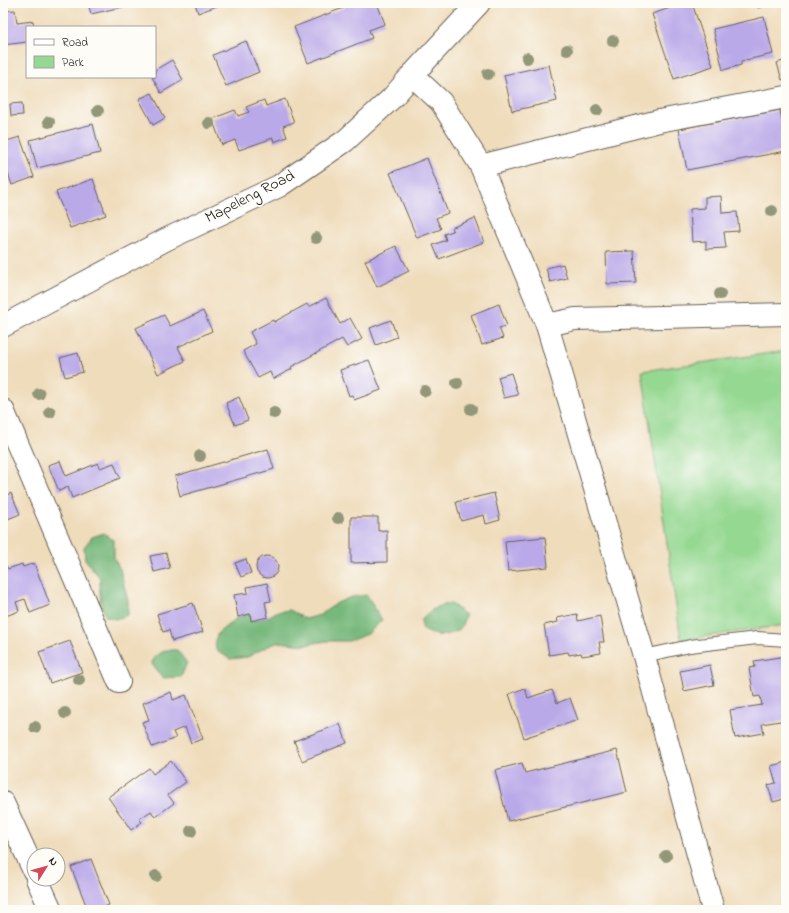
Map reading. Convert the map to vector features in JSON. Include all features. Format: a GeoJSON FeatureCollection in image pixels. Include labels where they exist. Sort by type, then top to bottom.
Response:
{"type":"FeatureCollection","features":[{"type":"Feature","properties":{"kind":"street","name":"Mapeleng Road"},"geometry":{"type":"LineString","coordinates":[[3,326],[165,240],[278,186],[345,141],[392,98],[479,3]]}},
{"type":"Feature","properties":{"kind":"street"},"geometry":{"type":"LineString","coordinates":[[412,75],[441,102],[481,166],[547,325],[644,656],[713,910]]}},
{"type":"Feature","properties":{"kind":"street"},"geometry":{"type":"LineString","coordinates":[[481,166],[660,121],[786,97]]}},
{"type":"Feature","properties":{"kind":"street"},"geometry":{"type":"LineString","coordinates":[[547,325],[575,319],[786,314]]}},
{"type":"Feature","properties":{"kind":"street"},"geometry":{"type":"LineString","coordinates":[[3,410],[119,682]]}},
{"type":"Feature","properties":{"kind":"street"},"geometry":{"type":"LineString","coordinates":[[3,803],[26,853]]}},
{"type":"Feature","properties":{"kind":"street"},"geometry":{"type":"LineString","coordinates":[[42,887],[52,910]]}},
{"type":"Feature","properties":{"kind":"lane"},"geometry":{"type":"LineString","coordinates":[[644,656],[690,646],[757,638],[786,640]]}},
{"type":"Feature","properties":{"kind":"green space"},"geometry":{"type":"Polygon","coordinates":[[[786,351],[786,625],[681,640],[642,371],[786,351]]]}},
{"type":"Feature","properties":{"kind":"green space"},"geometry":{"type":"Polygon","coordinates":[[[104,533],[114,541],[114,558],[120,569],[128,601],[128,615],[116,619],[106,617],[100,598],[100,578],[85,559],[84,547],[92,537],[104,533]]]}},
{"type":"Feature","properties":{"kind":"green space"},"geometry":{"type":"Polygon","coordinates":[[[367,595],[382,620],[368,634],[349,641],[326,641],[304,645],[279,642],[248,657],[230,659],[216,650],[215,640],[218,633],[238,617],[250,614],[252,621],[268,617],[276,612],[290,610],[306,619],[320,615],[337,603],[351,597],[367,595]]]}},
{"type":"Feature","properties":{"kind":"green space"},"geometry":{"type":"Polygon","coordinates":[[[450,603],[466,615],[460,629],[442,636],[423,630],[421,621],[430,611],[450,603]]]}},
{"type":"Feature","properties":{"kind":"green space"},"geometry":{"type":"Polygon","coordinates":[[[166,650],[177,650],[187,663],[181,677],[162,678],[152,664],[154,657],[166,650]]]}},
{"type":"Feature","properties":{"kind":"building"},"geometry":{"type":"Polygon","coordinates":[[[88,3],[135,3],[135,4],[91,14],[88,3]]]}},
{"type":"Feature","properties":{"kind":"building"},"geometry":{"type":"Polygon","coordinates":[[[195,3],[225,3],[198,13],[195,3]]]}},
{"type":"Feature","properties":{"kind":"building"},"geometry":{"type":"Polygon","coordinates":[[[356,3],[377,3],[385,24],[369,30],[372,38],[308,63],[294,27],[356,3]]]}},
{"type":"Feature","properties":{"kind":"building"},"geometry":{"type":"Polygon","coordinates":[[[685,3],[692,3],[713,66],[674,79],[652,14],[685,3]]]}},
{"type":"Feature","properties":{"kind":"building"},"geometry":{"type":"Polygon","coordinates":[[[756,3],[770,3],[758,8],[756,3]]]}},
{"type":"Feature","properties":{"kind":"building"},"geometry":{"type":"Polygon","coordinates":[[[15,10],[17,23],[33,21],[34,26],[26,26],[26,42],[3,45],[3,11],[15,10]]]}},
{"type":"Feature","properties":{"kind":"building"},"geometry":{"type":"Polygon","coordinates":[[[764,17],[773,54],[741,61],[741,65],[723,70],[713,29],[764,17]]]}},
{"type":"Feature","properties":{"kind":"building"},"geometry":{"type":"Polygon","coordinates":[[[246,41],[259,72],[226,86],[213,55],[246,41]]]}},
{"type":"Feature","properties":{"kind":"building"},"geometry":{"type":"Polygon","coordinates":[[[172,60],[183,80],[161,93],[153,78],[156,78],[156,69],[172,60]]]}},
{"type":"Feature","properties":{"kind":"building"},"geometry":{"type":"Polygon","coordinates":[[[786,60],[786,78],[782,80],[777,63],[786,60]]]}},
{"type":"Feature","properties":{"kind":"building"},"geometry":{"type":"Polygon","coordinates":[[[549,65],[557,101],[512,111],[504,75],[549,65]]]}},
{"type":"Feature","properties":{"kind":"building"},"geometry":{"type":"Polygon","coordinates":[[[152,93],[165,118],[153,125],[139,99],[152,93]]]}},
{"type":"Feature","properties":{"kind":"building"},"geometry":{"type":"Polygon","coordinates":[[[285,99],[294,122],[283,126],[287,137],[274,142],[273,138],[239,150],[235,140],[222,145],[212,119],[235,110],[238,116],[249,112],[246,107],[264,100],[266,106],[285,99]]]}},
{"type":"Feature","properties":{"kind":"building"},"geometry":{"type":"Polygon","coordinates":[[[22,103],[23,115],[11,116],[10,104],[22,103]]]}},
{"type":"Feature","properties":{"kind":"building"},"geometry":{"type":"Polygon","coordinates":[[[780,110],[786,140],[786,151],[687,170],[679,129],[780,110]]]}},
{"type":"Feature","properties":{"kind":"building"},"geometry":{"type":"Polygon","coordinates":[[[93,124],[100,153],[37,168],[30,140],[93,124]]]}},
{"type":"Feature","properties":{"kind":"building"},"geometry":{"type":"Polygon","coordinates":[[[20,137],[34,177],[12,185],[3,159],[3,142],[20,137]]]}},
{"type":"Feature","properties":{"kind":"building"},"geometry":{"type":"Polygon","coordinates":[[[427,158],[448,213],[436,218],[441,229],[417,238],[390,173],[427,158]]]}},
{"type":"Feature","properties":{"kind":"building"},"geometry":{"type":"Polygon","coordinates":[[[93,179],[106,215],[70,228],[56,192],[93,179]]]}},
{"type":"Feature","properties":{"kind":"building"},"geometry":{"type":"Polygon","coordinates":[[[721,196],[722,213],[737,212],[739,231],[724,232],[726,248],[706,249],[706,241],[692,242],[690,209],[705,208],[705,197],[721,196]]]}},
{"type":"Feature","properties":{"kind":"building"},"geometry":{"type":"Polygon","coordinates":[[[475,218],[484,242],[439,259],[433,245],[446,240],[444,234],[453,231],[451,228],[475,218]]]}},
{"type":"Feature","properties":{"kind":"building"},"geometry":{"type":"Polygon","coordinates":[[[396,246],[409,271],[377,287],[365,261],[396,246]]]}},
{"type":"Feature","properties":{"kind":"building"},"geometry":{"type":"Polygon","coordinates":[[[634,251],[636,283],[607,284],[606,252],[634,251]]]}},
{"type":"Feature","properties":{"kind":"building"},"geometry":{"type":"Polygon","coordinates":[[[563,264],[567,278],[550,282],[546,268],[563,264]]]}},
{"type":"Feature","properties":{"kind":"building"},"geometry":{"type":"Polygon","coordinates":[[[326,298],[340,324],[350,318],[362,339],[347,347],[342,339],[291,367],[292,369],[273,379],[270,372],[258,378],[243,351],[256,344],[250,332],[273,320],[274,322],[307,304],[309,307],[326,298]]]}},
{"type":"Feature","properties":{"kind":"building"},"geometry":{"type":"Polygon","coordinates":[[[499,304],[507,326],[499,328],[503,338],[482,345],[471,315],[499,304]]]}},
{"type":"Feature","properties":{"kind":"building"},"geometry":{"type":"Polygon","coordinates":[[[203,311],[212,331],[178,347],[185,361],[158,374],[136,328],[164,315],[170,326],[203,311]]]}},
{"type":"Feature","properties":{"kind":"building"},"geometry":{"type":"Polygon","coordinates":[[[391,320],[397,337],[376,345],[370,328],[391,320]]]}},
{"type":"Feature","properties":{"kind":"building"},"geometry":{"type":"Polygon","coordinates":[[[78,353],[83,372],[65,377],[60,358],[78,353]]]}},
{"type":"Feature","properties":{"kind":"building"},"geometry":{"type":"Polygon","coordinates":[[[369,360],[381,390],[354,400],[352,395],[349,396],[340,370],[369,360]]]}},
{"type":"Feature","properties":{"kind":"building"},"geometry":{"type":"Polygon","coordinates":[[[511,373],[518,395],[504,398],[498,377],[511,373]]]}},
{"type":"Feature","properties":{"kind":"building"},"geometry":{"type":"Polygon","coordinates":[[[239,397],[248,420],[235,425],[226,403],[239,397]]]}},
{"type":"Feature","properties":{"kind":"building"},"geometry":{"type":"Polygon","coordinates":[[[268,449],[274,469],[180,496],[175,476],[268,449]]]}},
{"type":"Feature","properties":{"kind":"building"},"geometry":{"type":"Polygon","coordinates":[[[60,461],[66,476],[98,463],[100,468],[114,463],[120,478],[72,498],[68,487],[59,491],[48,465],[60,461]]]}},
{"type":"Feature","properties":{"kind":"building"},"geometry":{"type":"Polygon","coordinates":[[[11,493],[20,514],[3,521],[3,497],[11,493]]]}},
{"type":"Feature","properties":{"kind":"building"},"geometry":{"type":"Polygon","coordinates":[[[494,493],[500,520],[486,524],[484,515],[461,521],[456,502],[494,493]]]}},
{"type":"Feature","properties":{"kind":"building"},"geometry":{"type":"Polygon","coordinates":[[[351,517],[378,517],[378,531],[387,530],[387,562],[351,563],[351,517]]]}},
{"type":"Feature","properties":{"kind":"building"},"geometry":{"type":"Polygon","coordinates":[[[545,537],[548,567],[508,571],[505,541],[545,537]]]}},
{"type":"Feature","properties":{"kind":"building"},"geometry":{"type":"Polygon","coordinates":[[[166,553],[170,568],[154,572],[150,556],[166,553]]]}},
{"type":"Feature","properties":{"kind":"building"},"geometry":{"type":"Polygon","coordinates":[[[267,556],[275,559],[278,567],[275,575],[267,578],[259,575],[256,567],[259,559],[267,556]]]}},
{"type":"Feature","properties":{"kind":"building"},"geometry":{"type":"Polygon","coordinates":[[[246,559],[251,573],[241,577],[235,563],[246,559]]]}},
{"type":"Feature","properties":{"kind":"building"},"geometry":{"type":"Polygon","coordinates":[[[34,563],[50,605],[30,613],[25,599],[16,602],[19,611],[3,617],[3,565],[5,564],[8,569],[22,564],[23,567],[34,563]]]}},
{"type":"Feature","properties":{"kind":"building"},"geometry":{"type":"Polygon","coordinates":[[[267,583],[271,601],[265,602],[268,617],[251,621],[250,614],[238,617],[234,595],[248,593],[247,587],[267,583]]]}},
{"type":"Feature","properties":{"kind":"building"},"geometry":{"type":"Polygon","coordinates":[[[193,603],[203,632],[172,641],[169,630],[163,632],[157,614],[193,603]]]}},
{"type":"Feature","properties":{"kind":"building"},"geometry":{"type":"Polygon","coordinates":[[[577,614],[578,621],[600,616],[604,642],[599,642],[601,653],[582,656],[581,653],[569,655],[568,652],[549,655],[544,625],[558,622],[557,618],[577,614]]]}},
{"type":"Feature","properties":{"kind":"building"},"geometry":{"type":"Polygon","coordinates":[[[70,641],[82,672],[50,683],[39,652],[70,641]]]}},
{"type":"Feature","properties":{"kind":"building"},"geometry":{"type":"Polygon","coordinates":[[[786,656],[786,720],[762,724],[764,733],[735,738],[730,710],[762,705],[760,696],[754,697],[749,668],[755,667],[754,661],[786,656]]]}},
{"type":"Feature","properties":{"kind":"building"},"geometry":{"type":"Polygon","coordinates":[[[710,665],[714,685],[684,691],[680,671],[710,665]]]}},
{"type":"Feature","properties":{"kind":"building"},"geometry":{"type":"Polygon","coordinates":[[[525,688],[528,698],[552,690],[557,703],[570,698],[578,720],[524,738],[509,694],[525,688]]]}},
{"type":"Feature","properties":{"kind":"building"},"geometry":{"type":"Polygon","coordinates":[[[171,692],[173,700],[186,695],[203,739],[191,743],[185,727],[173,732],[176,738],[152,747],[142,722],[149,720],[143,703],[171,692]]]}},
{"type":"Feature","properties":{"kind":"building"},"geometry":{"type":"Polygon","coordinates":[[[340,724],[347,743],[302,761],[294,741],[340,724]]]}},
{"type":"Feature","properties":{"kind":"building"},"geometry":{"type":"Polygon","coordinates":[[[617,750],[627,792],[508,821],[495,770],[522,763],[525,773],[617,750]]]}},
{"type":"Feature","properties":{"kind":"building"},"geometry":{"type":"Polygon","coordinates":[[[171,761],[186,782],[168,795],[174,803],[155,817],[151,811],[139,819],[142,822],[131,830],[108,797],[149,768],[153,774],[171,761]]]}},
{"type":"Feature","properties":{"kind":"building"},"geometry":{"type":"Polygon","coordinates":[[[786,762],[786,804],[784,799],[773,802],[768,785],[776,783],[771,766],[786,762]]]}},
{"type":"Feature","properties":{"kind":"building"},"geometry":{"type":"Polygon","coordinates":[[[91,859],[109,905],[96,910],[88,910],[71,867],[91,859]]]}}]}
